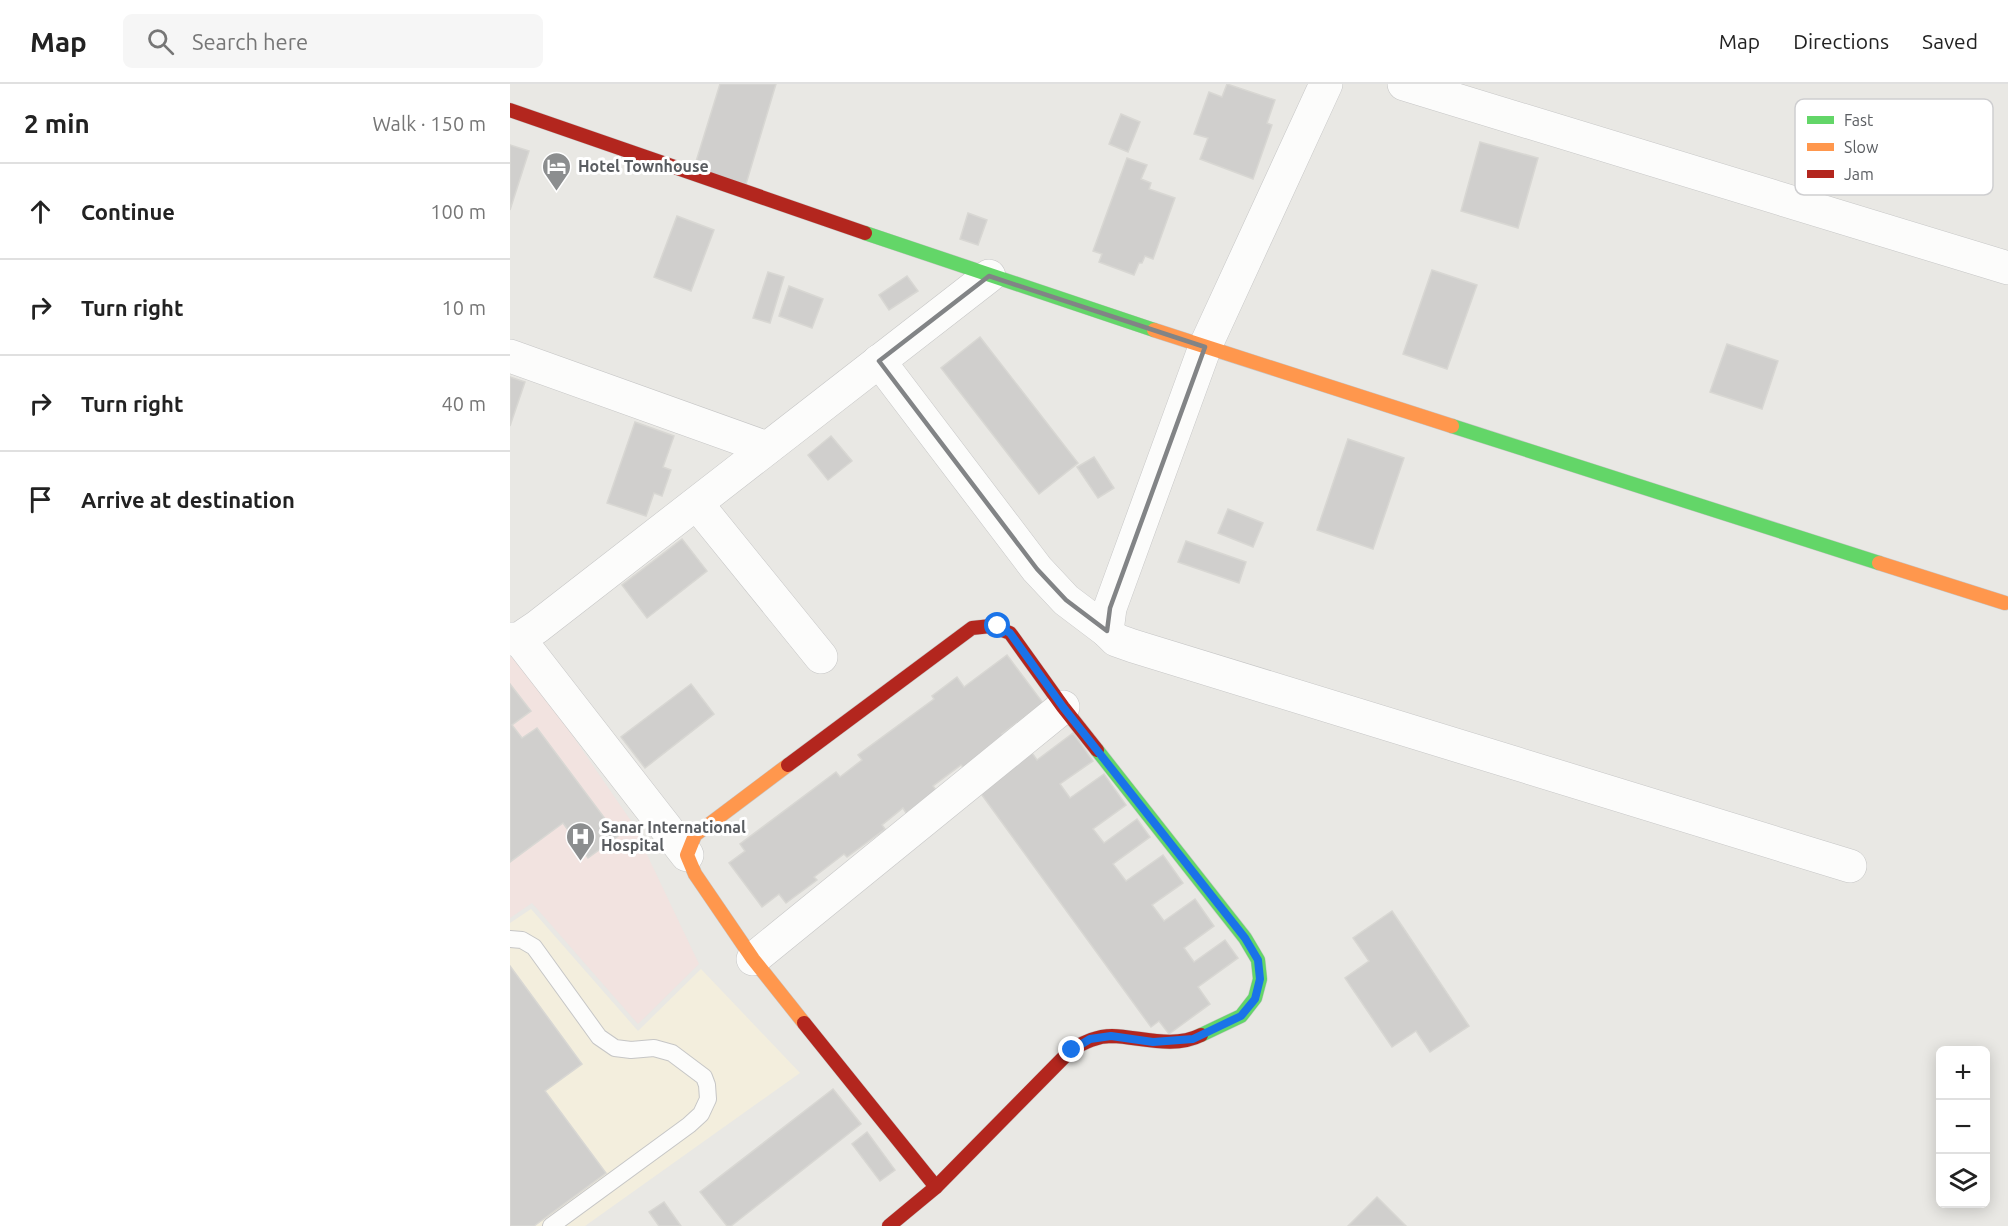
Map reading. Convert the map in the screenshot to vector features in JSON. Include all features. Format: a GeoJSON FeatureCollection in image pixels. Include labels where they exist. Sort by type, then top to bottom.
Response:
{"type":"FeatureCollection","features":[{"type":"Feature","properties":{"kind":"street"},"geometry":{"type":"LineString","coordinates":[[1107,632],[1110,608],[1205,347],[1326,84]]}},
{"type":"Feature","properties":{"kind":"street"},"geometry":{"type":"LineString","coordinates":[[1404,84],[2008,268]]}},
{"type":"Feature","properties":{"kind":"street"},"geometry":{"type":"LineString","coordinates":[[510,110],[989,276],[2005,603]]}},
{"type":"Feature","properties":{"kind":"street"},"geometry":{"type":"LineString","coordinates":[[936,1187],[753,959],[695,874],[687,855],[514,639],[697,504],[989,276]]}},
{"type":"Feature","properties":{"kind":"street"},"geometry":{"type":"LineString","coordinates":[[510,356],[767,448]]}},
{"type":"Feature","properties":{"kind":"street"},"geometry":{"type":"LineString","coordinates":[[879,361],[1037,569],[1066,600],[1116,640],[1850,866]]}},
{"type":"Feature","properties":{"kind":"street"},"geometry":{"type":"LineString","coordinates":[[697,504],[821,657]]}},
{"type":"Feature","properties":{"kind":"street"},"geometry":{"type":"LineString","coordinates":[[687,855],[695,835],[972,628],[982,624],[998,626],[1010,633],[1063,707],[1245,938],[1258,960],[1260,979],[1255,999],[1241,1016],[1193,1039],[1153,1042],[1111,1036],[1090,1039],[1072,1050],[936,1187],[890,1226]]}},
{"type":"Feature","properties":{"kind":"street"},"geometry":{"type":"LineString","coordinates":[[753,959],[1063,707]]}},
{"type":"Feature","properties":{"kind":"lane"},"geometry":{"type":"LineString","coordinates":[[510,939],[522,940],[534,947],[599,1037],[615,1048],[631,1050],[654,1048],[672,1053],[704,1077],[708,1085],[708,1099],[701,1114],[552,1226]]}},
{"type":"Feature","properties":{"kind":"highlighted area"},"geometry":{"type":"Polygon","coordinates":[[[989,276],[1205,347],[1110,608],[1107,631],[1066,600],[1037,569],[879,361],[989,276]]]}},
{"type":"Feature","properties":{"kind":"shaded area","name":"Sanar International Hospital"},"geometry":{"type":"Polygon","coordinates":[[[510,657],[520,659],[631,821],[699,964],[638,1024],[532,903],[510,918],[510,657]]]}},
{"type":"Feature","properties":{"kind":"shaded area"},"geometry":{"type":"Polygon","coordinates":[[[531,909],[638,1031],[701,969],[800,1073],[585,1226],[510,1226],[510,923],[531,909]]]}},
{"type":"Feature","properties":{"kind":"building"},"geometry":{"type":"Polygon","coordinates":[[[720,84],[776,84],[746,184],[694,168],[720,84]]]}},
{"type":"Feature","properties":{"kind":"building"},"geometry":{"type":"Polygon","coordinates":[[[1227,84],[1275,100],[1267,123],[1272,125],[1253,179],[1200,159],[1208,138],[1194,134],[1209,92],[1222,97],[1227,84]]]}},
{"type":"Feature","properties":{"kind":"building"},"geometry":{"type":"Polygon","coordinates":[[[1121,114],[1140,122],[1128,152],[1109,144],[1121,114]]]}},
{"type":"Feature","properties":{"kind":"building"},"geometry":{"type":"Polygon","coordinates":[[[1480,142],[1538,158],[1518,228],[1461,211],[1480,142]]]}},
{"type":"Feature","properties":{"kind":"building"},"geometry":{"type":"Polygon","coordinates":[[[510,145],[529,151],[510,210],[510,145]]]}},
{"type":"Feature","properties":{"kind":"building"},"geometry":{"type":"Polygon","coordinates":[[[1127,158],[1147,165],[1141,179],[1151,183],[1149,189],[1175,198],[1153,259],[1145,256],[1134,275],[1099,262],[1102,254],[1093,251],[1127,158]]]}},
{"type":"Feature","properties":{"kind":"building"},"geometry":{"type":"Polygon","coordinates":[[[968,213],[987,220],[978,245],[960,239],[968,213]]]}},
{"type":"Feature","properties":{"kind":"building"},"geometry":{"type":"Polygon","coordinates":[[[677,216],[714,230],[691,291],[654,277],[677,216]]]}},
{"type":"Feature","properties":{"kind":"building"},"geometry":{"type":"Polygon","coordinates":[[[1432,270],[1477,285],[1447,369],[1403,354],[1432,270]]]}},
{"type":"Feature","properties":{"kind":"building"},"geometry":{"type":"Polygon","coordinates":[[[768,272],[784,277],[770,323],[753,318],[768,272]]]}},
{"type":"Feature","properties":{"kind":"building"},"geometry":{"type":"Polygon","coordinates":[[[907,276],[918,291],[889,310],[879,295],[907,276]]]}},
{"type":"Feature","properties":{"kind":"building"},"geometry":{"type":"Polygon","coordinates":[[[789,286],[823,299],[812,328],[779,316],[789,286]]]}},
{"type":"Feature","properties":{"kind":"building"},"geometry":{"type":"Polygon","coordinates":[[[980,337],[1078,463],[1039,494],[941,368],[980,337]]]}},
{"type":"Feature","properties":{"kind":"building"},"geometry":{"type":"Polygon","coordinates":[[[1727,344],[1778,361],[1762,409],[1710,392],[1727,344]]]}},
{"type":"Feature","properties":{"kind":"building"},"geometry":{"type":"Polygon","coordinates":[[[510,377],[525,382],[510,426],[510,377]]]}},
{"type":"Feature","properties":{"kind":"building"},"geometry":{"type":"Polygon","coordinates":[[[635,422],[674,436],[663,467],[671,470],[662,496],[654,493],[646,516],[607,503],[635,422]]]}},
{"type":"Feature","properties":{"kind":"building"},"geometry":{"type":"Polygon","coordinates":[[[831,436],[852,461],[828,480],[808,455],[831,436]]]}},
{"type":"Feature","properties":{"kind":"building"},"geometry":{"type":"Polygon","coordinates":[[[1348,439],[1404,458],[1373,549],[1317,530],[1348,439]]]}},
{"type":"Feature","properties":{"kind":"building"},"geometry":{"type":"Polygon","coordinates":[[[1094,457],[1114,488],[1098,498],[1077,467],[1094,457]]]}},
{"type":"Feature","properties":{"kind":"building"},"geometry":{"type":"Polygon","coordinates":[[[1228,509],[1263,523],[1253,547],[1218,533],[1228,509]]]}},
{"type":"Feature","properties":{"kind":"building"},"geometry":{"type":"Polygon","coordinates":[[[682,539],[707,571],[647,618],[622,585],[682,539]]]}},
{"type":"Feature","properties":{"kind":"building"},"geometry":{"type":"Polygon","coordinates":[[[1186,541],[1246,562],[1239,583],[1178,562],[1186,541]]]}},
{"type":"Feature","properties":{"kind":"building"},"geometry":{"type":"Polygon","coordinates":[[[1007,655],[1043,703],[1002,734],[1005,738],[965,769],[961,765],[933,786],[936,790],[906,813],[903,808],[882,825],[885,829],[847,857],[844,854],[814,877],[817,880],[786,903],[779,894],[762,907],[729,863],[745,851],[740,844],[836,772],[840,777],[862,760],[858,755],[934,699],[932,696],[957,677],[964,687],[1007,655]]]}},
{"type":"Feature","properties":{"kind":"building"},"geometry":{"type":"Polygon","coordinates":[[[510,684],[531,711],[512,725],[522,738],[537,728],[618,836],[588,858],[563,823],[510,862],[510,684]]]}},
{"type":"Feature","properties":{"kind":"building"},"geometry":{"type":"Polygon","coordinates":[[[691,684],[714,714],[645,768],[621,737],[691,684]]]}},
{"type":"Feature","properties":{"kind":"building"},"geometry":{"type":"Polygon","coordinates":[[[1073,733],[1093,761],[1060,784],[1070,798],[1104,774],[1126,805],[1093,829],[1104,843],[1137,819],[1150,837],[1113,864],[1126,881],[1163,855],[1183,883],[1152,905],[1164,921],[1195,899],[1214,926],[1184,948],[1194,962],[1225,940],[1238,958],[1198,987],[1210,1004],[1169,1034],[1159,1021],[1151,1027],[979,791],[1032,753],[1037,760],[1073,733]]]}},
{"type":"Feature","properties":{"kind":"building"},"geometry":{"type":"Polygon","coordinates":[[[1392,911],[1469,1026],[1430,1052],[1416,1031],[1392,1047],[1345,978],[1369,961],[1353,938],[1392,911]]]}},
{"type":"Feature","properties":{"kind":"building"},"geometry":{"type":"Polygon","coordinates":[[[510,966],[582,1064],[545,1091],[606,1173],[534,1226],[510,1226],[510,966]]]}},
{"type":"Feature","properties":{"kind":"building"},"geometry":{"type":"Polygon","coordinates":[[[833,1089],[861,1124],[731,1226],[727,1226],[700,1192],[833,1089]]]}},
{"type":"Feature","properties":{"kind":"building"},"geometry":{"type":"Polygon","coordinates":[[[867,1132],[895,1170],[880,1181],[852,1144],[867,1132]]]}},
{"type":"Feature","properties":{"kind":"building"},"geometry":{"type":"Polygon","coordinates":[[[1377,1197],[1406,1226],[1348,1226],[1377,1197]]]}},
{"type":"Feature","properties":{"kind":"building"},"geometry":{"type":"Polygon","coordinates":[[[664,1202],[681,1226],[659,1226],[649,1212],[664,1202]]]}},
{"type":"Feature","properties":{"kind":"traffic: fast"},"geometry":{"type":"LineString","coordinates":[[865,233],[1154,330]]}},
{"type":"Feature","properties":{"kind":"traffic: fast"},"geometry":{"type":"LineString","coordinates":[[1452,426],[1879,563]]}},
{"type":"Feature","properties":{"kind":"traffic: fast"},"geometry":{"type":"LineString","coordinates":[[1097,750],[1245,938],[1258,960],[1260,979],[1255,998],[1241,1016],[1201,1035]]}},
{"type":"Feature","properties":{"kind":"traffic: slow"},"geometry":{"type":"LineString","coordinates":[[1154,330],[1452,426]]}},
{"type":"Feature","properties":{"kind":"traffic: slow"},"geometry":{"type":"LineString","coordinates":[[1879,563],[2005,603]]}},
{"type":"Feature","properties":{"kind":"traffic: slow"},"geometry":{"type":"LineString","coordinates":[[788,765],[695,835],[687,855],[695,874],[753,959],[804,1023]]}},
{"type":"Feature","properties":{"kind":"traffic: jam"},"geometry":{"type":"LineString","coordinates":[[510,110],[865,233]]}},
{"type":"Feature","properties":{"kind":"traffic: jam"},"geometry":{"type":"LineString","coordinates":[[788,765],[972,628],[991,626],[1010,633],[1097,750]]}},
{"type":"Feature","properties":{"kind":"traffic: jam"},"geometry":{"type":"LineString","coordinates":[[804,1023],[936,1187]]}},
{"type":"Feature","properties":{"kind":"traffic: jam"},"geometry":{"type":"LineString","coordinates":[[889,1226],[936,1187],[1072,1049],[1091,1040],[1107,1036],[1168,1042],[1201,1035]]}},
{"type":"Feature","properties":{"kind":"place","name":"Hotel Townhouse"},"geometry":{"type":"Point","coordinates":[557,192]}},
{"type":"Feature","properties":{"kind":"place","name":"Sanar International Hospital"},"geometry":{"type":"Point","coordinates":[580,862]}},
{"type":"Feature","properties":{"kind":"route"},"geometry":{"type":"LineString","coordinates":[[998,626],[1010,633],[1063,707],[1245,938],[1258,960],[1260,979],[1255,999],[1241,1016],[1193,1039],[1153,1042],[1111,1036],[1090,1039],[1072,1050]]}}]}
